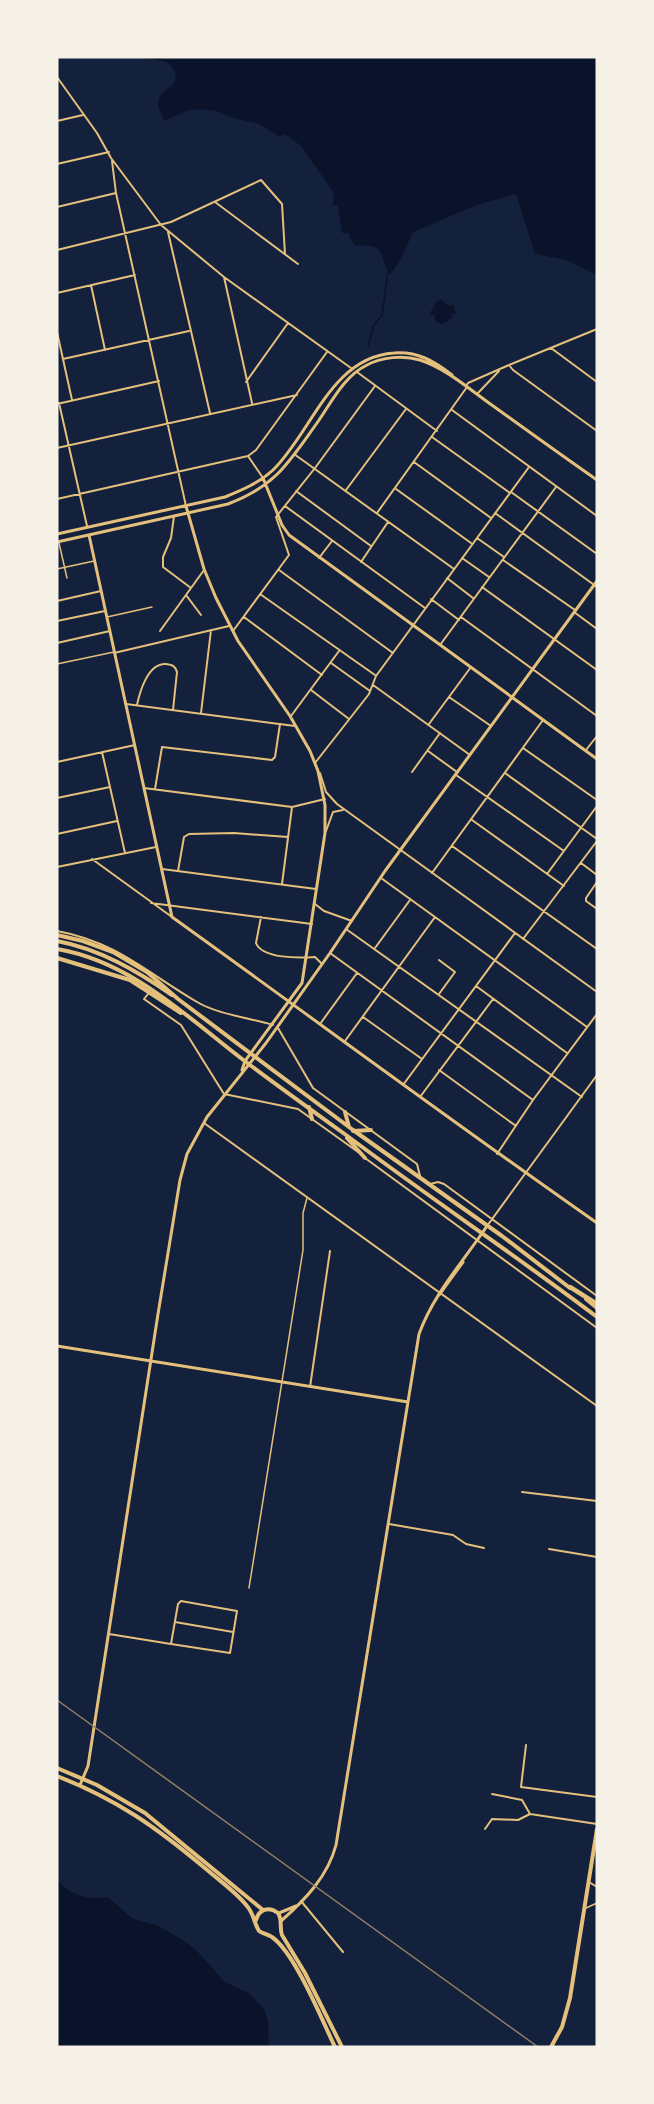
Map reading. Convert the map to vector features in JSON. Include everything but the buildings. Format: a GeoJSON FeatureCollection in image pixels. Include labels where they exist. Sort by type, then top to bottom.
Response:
{"type":"FeatureCollection","features":[{"type":"Feature","properties":{"kind":"highway"},"geometry":{"type":"LineString","coordinates":[[570,1287],[597,1306]]}},
{"type":"Feature","properties":{"kind":"main road"},"geometry":{"type":"LineString","coordinates":[[57,933],[113,952],[132,962],[178,999]]}},
{"type":"Feature","properties":{"kind":"main road"},"geometry":{"type":"LineString","coordinates":[[57,941],[94,951],[123,964],[178,999],[351,1129],[570,1287]]}},
{"type":"Feature","properties":{"kind":"main road"},"geometry":{"type":"LineString","coordinates":[[57,949],[105,964],[142,982],[345,1135],[597,1317]]}},
{"type":"Feature","properties":{"kind":"main road"},"geometry":{"type":"LineString","coordinates":[[57,958],[123,978],[185,1015]]}},
{"type":"Feature","properties":{"kind":"main road"},"geometry":{"type":"LineString","coordinates":[[308,1106],[312,1119]]}},
{"type":"Feature","properties":{"kind":"main road"},"geometry":{"type":"LineString","coordinates":[[345,1112],[351,1129]]}},
{"type":"Feature","properties":{"kind":"main road"},"geometry":{"type":"LineString","coordinates":[[351,1129],[371,1130]]}},
{"type":"Feature","properties":{"kind":"main road"},"geometry":{"type":"LineString","coordinates":[[345,1135],[365,1158]]}},
{"type":"Feature","properties":{"kind":"main road"},"geometry":{"type":"LineString","coordinates":[[57,1768],[82,1779],[145,1814],[263,1910]]}},
{"type":"Feature","properties":{"kind":"main road"},"geometry":{"type":"LineString","coordinates":[[57,1776],[122,1806],[158,1830],[239,1897],[253,1914],[259,1931],[270,1935],[282,1947],[303,1980],[335,2047]]}},
{"type":"Feature","properties":{"kind":"main road"},"geometry":{"type":"LineString","coordinates":[[551,2047],[562,2027],[568,2009],[597,1829]]}},
{"type":"Feature","properties":{"kind":"main road"},"geometry":{"type":"LineString","coordinates":[[255,1921],[263,1910],[270,1909],[278,1913],[281,1921],[279,1929],[270,1935]]}},
{"type":"Feature","properties":{"kind":"main road"},"geometry":{"type":"LineString","coordinates":[[279,1929],[308,1979],[342,2047]]}},
{"type":"Feature","properties":{"kind":"street"},"geometry":{"type":"LineString","coordinates":[[57,77],[111,158],[116,193],[186,506],[204,569],[229,626],[296,726],[315,763],[326,792],[345,811],[597,992]]}},
{"type":"Feature","properties":{"kind":"street"},"geometry":{"type":"LineString","coordinates":[[57,121],[83,115]]}},
{"type":"Feature","properties":{"kind":"street"},"geometry":{"type":"LineString","coordinates":[[57,164],[109,152]]}},
{"type":"Feature","properties":{"kind":"street"},"geometry":{"type":"LineString","coordinates":[[111,158],[168,232],[224,277],[351,368]]}},
{"type":"Feature","properties":{"kind":"street"},"geometry":{"type":"LineString","coordinates":[[57,249],[161,225],[262,180],[282,204],[285,254]]}},
{"type":"Feature","properties":{"kind":"street"},"geometry":{"type":"LineString","coordinates":[[57,207],[116,193]]}},
{"type":"Feature","properties":{"kind":"street"},"geometry":{"type":"LineString","coordinates":[[215,202],[298,264]]}},
{"type":"Feature","properties":{"kind":"street"},"geometry":{"type":"LineString","coordinates":[[168,232],[210,412]]}},
{"type":"Feature","properties":{"kind":"street"},"geometry":{"type":"LineString","coordinates":[[57,292],[135,275]]}},
{"type":"Feature","properties":{"kind":"street"},"geometry":{"type":"LineString","coordinates":[[224,277],[252,404]]}},
{"type":"Feature","properties":{"kind":"street"},"geometry":{"type":"LineString","coordinates":[[91,285],[105,350]]}},
{"type":"Feature","properties":{"kind":"street"},"geometry":{"type":"LineString","coordinates":[[246,382],[288,323]]}},
{"type":"Feature","properties":{"kind":"street"},"geometry":{"type":"LineString","coordinates":[[377,513],[452,410],[468,383],[597,329]]}},
{"type":"Feature","properties":{"kind":"street"},"geometry":{"type":"LineString","coordinates":[[63,359],[190,331]]}},
{"type":"Feature","properties":{"kind":"street"},"geometry":{"type":"LineString","coordinates":[[57,332],[72,400]]}},
{"type":"Feature","properties":{"kind":"street"},"geometry":{"type":"LineString","coordinates":[[550,348],[597,382]]}},
{"type":"Feature","properties":{"kind":"street"},"geometry":{"type":"LineString","coordinates":[[57,499],[248,456],[256,450],[327,352]]}},
{"type":"Feature","properties":{"kind":"street"},"geometry":{"type":"LineString","coordinates":[[57,534],[225,497],[263,478],[287,454],[351,368],[376,356],[397,353],[409,353],[430,359],[597,480]]}},
{"type":"Feature","properties":{"kind":"street"},"geometry":{"type":"LineString","coordinates":[[67,578],[58,541],[228,504],[265,486],[294,454],[346,382],[355,372],[378,360],[408,358],[428,363],[460,382]]}},
{"type":"Feature","properties":{"kind":"street"},"geometry":{"type":"LineString","coordinates":[[508,365],[597,431]]}},
{"type":"Feature","properties":{"kind":"street"},"geometry":{"type":"LineString","coordinates":[[477,394],[501,369]]}},
{"type":"Feature","properties":{"kind":"street"},"geometry":{"type":"LineString","coordinates":[[355,372],[437,431]]}},
{"type":"Feature","properties":{"kind":"street"},"geometry":{"type":"LineString","coordinates":[[87,527],[58,403],[159,381]]}},
{"type":"Feature","properties":{"kind":"street"},"geometry":{"type":"LineString","coordinates":[[233,632],[289,553],[275,520],[277,514],[315,468],[375,386]]}},
{"type":"Feature","properties":{"kind":"street"},"geometry":{"type":"LineString","coordinates":[[57,448],[210,412],[297,395]]}},
{"type":"Feature","properties":{"kind":"street"},"geometry":{"type":"LineString","coordinates":[[346,490],[406,409]]}},
{"type":"Feature","properties":{"kind":"street"},"geometry":{"type":"LineString","coordinates":[[452,410],[597,516]]}},
{"type":"Feature","properties":{"kind":"street"},"geometry":{"type":"LineString","coordinates":[[432,437],[597,554]]}},
{"type":"Feature","properties":{"kind":"street"},"geometry":{"type":"LineString","coordinates":[[294,454],[454,569]]}},
{"type":"Feature","properties":{"kind":"street"},"geometry":{"type":"LineString","coordinates":[[248,456],[263,478],[277,514],[289,535],[597,759]]}},
{"type":"Feature","properties":{"kind":"street"},"geometry":{"type":"LineString","coordinates":[[414,462],[491,518]]}},
{"type":"Feature","properties":{"kind":"street"},"geometry":{"type":"LineString","coordinates":[[315,763],[370,691],[376,676],[529,467]]}},
{"type":"Feature","properties":{"kind":"street"},"geometry":{"type":"LineString","coordinates":[[440,645],[555,487]]}},
{"type":"Feature","properties":{"kind":"street"},"geometry":{"type":"LineString","coordinates":[[396,489],[472,544]]}},
{"type":"Feature","properties":{"kind":"street"},"geometry":{"type":"LineString","coordinates":[[296,491],[372,546]]}},
{"type":"Feature","properties":{"kind":"street"},"geometry":{"type":"LineString","coordinates":[[285,506],[425,608]]}},
{"type":"Feature","properties":{"kind":"street"},"geometry":{"type":"LineString","coordinates":[[495,513],[596,586]]}},
{"type":"Feature","properties":{"kind":"street"},"geometry":{"type":"LineString","coordinates":[[174,516],[171,538],[162,562],[173,576],[191,588]]}},
{"type":"Feature","properties":{"kind":"street"},"geometry":{"type":"LineString","coordinates":[[361,562],[389,521]]}},
{"type":"Feature","properties":{"kind":"street"},"geometry":{"type":"LineString","coordinates":[[89,535],[172,917]]}},
{"type":"Feature","properties":{"kind":"street"},"geometry":{"type":"LineString","coordinates":[[477,538],[597,629]]}},
{"type":"Feature","properties":{"kind":"street"},"geometry":{"type":"LineString","coordinates":[[319,558],[332,541]]}},
{"type":"Feature","properties":{"kind":"street"},"geometry":{"type":"LineString","coordinates":[[462,558],[490,578]]}},
{"type":"Feature","properties":{"kind":"street"},"geometry":{"type":"LineString","coordinates":[[57,569],[94,561]]}},
{"type":"Feature","properties":{"kind":"street"},"geometry":{"type":"LineString","coordinates":[[160,631],[204,569]]}},
{"type":"Feature","properties":{"kind":"street"},"geometry":{"type":"LineString","coordinates":[[279,570],[393,653]]}},
{"type":"Feature","properties":{"kind":"street"},"geometry":{"type":"LineString","coordinates":[[447,578],[474,599]]}},
{"type":"Feature","properties":{"kind":"street"},"geometry":{"type":"LineString","coordinates":[[80,1785],[88,1766],[180,1180],[187,1154],[204,1123],[224,1094],[330,953],[401,850],[554,639],[596,586],[597,581]]}},
{"type":"Feature","properties":{"kind":"street"},"geometry":{"type":"LineString","coordinates":[[482,587],[597,670]]}},
{"type":"Feature","properties":{"kind":"street"},"geometry":{"type":"LineString","coordinates":[[57,601],[101,591]]}},
{"type":"Feature","properties":{"kind":"street"},"geometry":{"type":"LineString","coordinates":[[186,594],[201,615]]}},
{"type":"Feature","properties":{"kind":"street"},"geometry":{"type":"LineString","coordinates":[[260,594],[376,676]]}},
{"type":"Feature","properties":{"kind":"street"},"geometry":{"type":"LineString","coordinates":[[431,600],[533,669],[597,716]]}},
{"type":"Feature","properties":{"kind":"street"},"geometry":{"type":"LineString","coordinates":[[107,617],[152,607]]}},
{"type":"Feature","properties":{"kind":"street"},"geometry":{"type":"LineString","coordinates":[[57,621],[105,611]]}},
{"type":"Feature","properties":{"kind":"street"},"geometry":{"type":"LineString","coordinates":[[244,617],[322,675]]}},
{"type":"Feature","properties":{"kind":"street"},"geometry":{"type":"LineString","coordinates":[[57,664],[229,626]]}},
{"type":"Feature","properties":{"kind":"street"},"geometry":{"type":"LineString","coordinates":[[201,714],[211,630]]}},
{"type":"Feature","properties":{"kind":"street"},"geometry":{"type":"LineString","coordinates":[[57,643],[110,631]]}},
{"type":"Feature","properties":{"kind":"street"},"geometry":{"type":"LineString","coordinates":[[290,716],[339,651]]}},
{"type":"Feature","properties":{"kind":"street"},"geometry":{"type":"LineString","coordinates":[[331,663],[370,691]]}},
{"type":"Feature","properties":{"kind":"street"},"geometry":{"type":"LineString","coordinates":[[137,706],[142,689],[153,669],[163,664],[175,667],[177,672],[173,710]]}},
{"type":"Feature","properties":{"kind":"street"},"geometry":{"type":"LineString","coordinates":[[429,724],[471,667]]}},
{"type":"Feature","properties":{"kind":"street"},"geometry":{"type":"LineString","coordinates":[[373,685],[470,755]]}},
{"type":"Feature","properties":{"kind":"street"},"geometry":{"type":"LineString","coordinates":[[311,690],[349,719]]}},
{"type":"Feature","properties":{"kind":"street"},"geometry":{"type":"LineString","coordinates":[[449,697],[491,726]]}},
{"type":"Feature","properties":{"kind":"street"},"geometry":{"type":"LineString","coordinates":[[126,704],[296,726]]}},
{"type":"Feature","properties":{"kind":"street"},"geometry":{"type":"LineString","coordinates":[[432,873],[543,720]]}},
{"type":"Feature","properties":{"kind":"street"},"geometry":{"type":"LineString","coordinates":[[155,789],[162,747],[272,760],[275,757],[280,724]]}},
{"type":"Feature","properties":{"kind":"street"},"geometry":{"type":"LineString","coordinates":[[412,772],[440,733]]}},
{"type":"Feature","properties":{"kind":"street"},"geometry":{"type":"LineString","coordinates":[[586,750],[597,736]]}},
{"type":"Feature","properties":{"kind":"street"},"geometry":{"type":"LineString","coordinates":[[57,762],[135,745]]}},
{"type":"Feature","properties":{"kind":"street"},"geometry":{"type":"LineString","coordinates":[[523,748],[597,800]]}},
{"type":"Feature","properties":{"kind":"street"},"geometry":{"type":"LineString","coordinates":[[428,751],[488,798],[564,851]]}},
{"type":"Feature","properties":{"kind":"street"},"geometry":{"type":"LineString","coordinates":[[102,752],[125,853]]}},
{"type":"Feature","properties":{"kind":"street"},"geometry":{"type":"LineString","coordinates":[[292,1003],[302,983],[307,958],[325,833],[324,799],[318,771]]}},
{"type":"Feature","properties":{"kind":"street"},"geometry":{"type":"LineString","coordinates":[[505,773],[597,840],[523,939]]}},
{"type":"Feature","properties":{"kind":"street"},"geometry":{"type":"LineString","coordinates":[[57,798],[110,787]]}},
{"type":"Feature","properties":{"kind":"street"},"geometry":{"type":"LineString","coordinates":[[144,788],[292,807],[324,799]]}},
{"type":"Feature","properties":{"kind":"street"},"geometry":{"type":"LineString","coordinates":[[547,874],[597,806]]}},
{"type":"Feature","properties":{"kind":"street"},"geometry":{"type":"LineString","coordinates":[[282,885],[292,807]]}},
{"type":"Feature","properties":{"kind":"street"},"geometry":{"type":"LineString","coordinates":[[325,833],[333,812],[345,811]]}},
{"type":"Feature","properties":{"kind":"street"},"geometry":{"type":"LineString","coordinates":[[472,820],[564,886]]}},
{"type":"Feature","properties":{"kind":"street"},"geometry":{"type":"LineString","coordinates":[[57,834],[117,821]]}},
{"type":"Feature","properties":{"kind":"street"},"geometry":{"type":"LineString","coordinates":[[178,871],[184,837],[189,834],[234,833],[288,837]]}},
{"type":"Feature","properties":{"kind":"street"},"geometry":{"type":"LineString","coordinates":[[452,846],[597,950]]}},
{"type":"Feature","properties":{"kind":"street"},"geometry":{"type":"LineString","coordinates":[[57,867],[156,847]]}},
{"type":"Feature","properties":{"kind":"street"},"geometry":{"type":"LineString","coordinates":[[92,859],[345,1041],[497,1154],[597,1223]]}},
{"type":"Feature","properties":{"kind":"street"},"geometry":{"type":"LineString","coordinates":[[581,863],[597,875]]}},
{"type":"Feature","properties":{"kind":"street"},"geometry":{"type":"LineString","coordinates":[[162,869],[317,890]]}},
{"type":"Feature","properties":{"kind":"street"},"geometry":{"type":"LineString","coordinates":[[381,878],[587,1027]]}},
{"type":"Feature","properties":{"kind":"street"},"geometry":{"type":"LineString","coordinates":[[597,882],[586,898],[586,901],[597,909]]}},
{"type":"Feature","properties":{"kind":"street"},"geometry":{"type":"LineString","coordinates":[[375,949],[410,900]]}},
{"type":"Feature","properties":{"kind":"street"},"geometry":{"type":"LineString","coordinates":[[151,903],[312,924]]}},
{"type":"Feature","properties":{"kind":"street"},"geometry":{"type":"LineString","coordinates":[[315,904],[324,911],[352,921]]}},
{"type":"Feature","properties":{"kind":"street"},"geometry":{"type":"LineString","coordinates":[[261,917],[257,947],[267,954],[315,957],[322,964]]}},
{"type":"Feature","properties":{"kind":"street"},"geometry":{"type":"LineString","coordinates":[[345,1041],[435,917]]}},
{"type":"Feature","properties":{"kind":"street"},"geometry":{"type":"LineString","coordinates":[[346,928],[582,1097]]}},
{"type":"Feature","properties":{"kind":"street"},"geometry":{"type":"LineString","coordinates":[[57,933],[100,943],[144,966],[207,1006],[275,1026],[313,1088],[417,1164],[421,1179]]}},
{"type":"Feature","properties":{"kind":"street"},"geometry":{"type":"LineString","coordinates":[[403,1085],[515,933]]}},
{"type":"Feature","properties":{"kind":"street"},"geometry":{"type":"LineString","coordinates":[[330,953],[533,1100]]}},
{"type":"Feature","properties":{"kind":"street"},"geometry":{"type":"LineString","coordinates":[[439,960],[455,972],[439,994]]}},
{"type":"Feature","properties":{"kind":"street"},"geometry":{"type":"LineString","coordinates":[[144,966],[147,972]]}},
{"type":"Feature","properties":{"kind":"street"},"geometry":{"type":"LineString","coordinates":[[320,1024],[357,972]]}},
{"type":"Feature","properties":{"kind":"street"},"geometry":{"type":"LineString","coordinates":[[476,986],[567,1053]]}},
{"type":"Feature","properties":{"kind":"street"},"geometry":{"type":"LineString","coordinates":[[149,992],[144,999],[181,1025],[224,1094],[294,1108],[312,1119],[597,1328]]}},
{"type":"Feature","properties":{"kind":"street"},"geometry":{"type":"LineString","coordinates":[[420,1097],[493,999]]}},
{"type":"Feature","properties":{"kind":"street"},"geometry":{"type":"LineString","coordinates":[[497,1154],[533,1100],[597,1014]]}},
{"type":"Feature","properties":{"kind":"street"},"geometry":{"type":"LineString","coordinates":[[363,1016],[422,1059]]}},
{"type":"Feature","properties":{"kind":"street"},"geometry":{"type":"LineString","coordinates":[[439,1070],[516,1126]]}},
{"type":"Feature","properties":{"kind":"street"},"geometry":{"type":"LineString","coordinates":[[281,1921],[324,1873],[336,1845],[419,1334],[426,1315],[487,1226],[597,1075]]}},
{"type":"Feature","properties":{"kind":"street"},"geometry":{"type":"LineString","coordinates":[[204,1123],[597,1406]]}},
{"type":"Feature","properties":{"kind":"street"},"geometry":{"type":"LineString","coordinates":[[428,1184],[438,1182],[444,1184],[597,1296]]}},
{"type":"Feature","properties":{"kind":"street"},"geometry":{"type":"LineString","coordinates":[[249,1588],[303,1250],[303,1213],[307,1197]]}},
{"type":"Feature","properties":{"kind":"street"},"geometry":{"type":"LineString","coordinates":[[310,1387],[330,1251]]}},
{"type":"Feature","properties":{"kind":"street"},"geometry":{"type":"LineString","coordinates":[[57,1346],[408,1402]]}},
{"type":"Feature","properties":{"kind":"street"},"geometry":{"type":"LineString","coordinates":[[522,1492],[597,1501]]}},
{"type":"Feature","properties":{"kind":"street"},"geometry":{"type":"LineString","coordinates":[[389,1524],[453,1534],[466,1544],[484,1548]]}},
{"type":"Feature","properties":{"kind":"street"},"geometry":{"type":"LineString","coordinates":[[549,1549],[597,1557]]}},
{"type":"Feature","properties":{"kind":"street"},"geometry":{"type":"LineString","coordinates":[[109,1634],[228,1654],[237,1613],[181,1602],[178,1604],[171,1644]]}},
{"type":"Feature","properties":{"kind":"street"},"geometry":{"type":"LineString","coordinates":[[175,1622],[233,1632]]}},
{"type":"Feature","properties":{"kind":"street"},"geometry":{"type":"LineString","coordinates":[[525,1745],[521,1787],[597,1797]]}},
{"type":"Feature","properties":{"kind":"street"},"geometry":{"type":"LineString","coordinates":[[492,1794],[522,1800],[530,1814]]}},
{"type":"Feature","properties":{"kind":"street"},"geometry":{"type":"LineString","coordinates":[[485,1829],[492,1819],[518,1820],[530,1814],[597,1824]]}},
{"type":"Feature","properties":{"kind":"street"},"geometry":{"type":"LineString","coordinates":[[589,1882],[597,1887]]}},
{"type":"Feature","properties":{"kind":"street"},"geometry":{"type":"LineString","coordinates":[[301,1901],[343,1952]]}},
{"type":"Feature","properties":{"kind":"street"},"geometry":{"type":"LineString","coordinates":[[585,1909],[597,1904]]}},
{"type":"Feature","properties":{"kind":"street"},"geometry":{"type":"LineString","coordinates":[[278,1913],[296,1906]]}},
{"type":"Feature","properties":{"kind":"water"},"geometry":{"type":"Polygon","coordinates":[[[142,57],[597,57],[597,275],[566,260],[535,254],[516,194],[477,205],[413,232],[400,261],[390,275],[377,248],[355,246],[348,233],[342,233],[338,205],[333,205],[334,193],[301,146],[285,134],[280,137],[259,124],[232,118],[217,111],[199,109],[186,111],[164,121],[158,103],[161,94],[176,79],[174,70],[166,62],[142,57]]]}},
{"type":"Feature","properties":{"kind":"water"},"geometry":{"type":"Polygon","coordinates":[[[442,299],[447,305],[453,305],[456,313],[455,315],[450,314],[453,317],[441,324],[435,321],[435,315],[429,315],[436,302],[442,299]]]}},
{"type":"Feature","properties":{"kind":"water"},"geometry":{"type":"Polygon","coordinates":[[[57,1880],[68,1890],[80,1896],[108,1897],[133,1919],[156,1925],[196,1950],[225,1982],[250,1994],[264,2009],[268,2020],[269,2047],[57,2047],[57,1880]]]}},
{"type":"Feature","properties":{"kind":"waterway"},"geometry":{"type":"LineString","coordinates":[[368,346],[374,325],[382,315],[388,272]]}},
{"type":"Feature","properties":{"kind":"railway"},"geometry":{"type":"LineString","coordinates":[[57,1700],[538,2047]]}}]}
